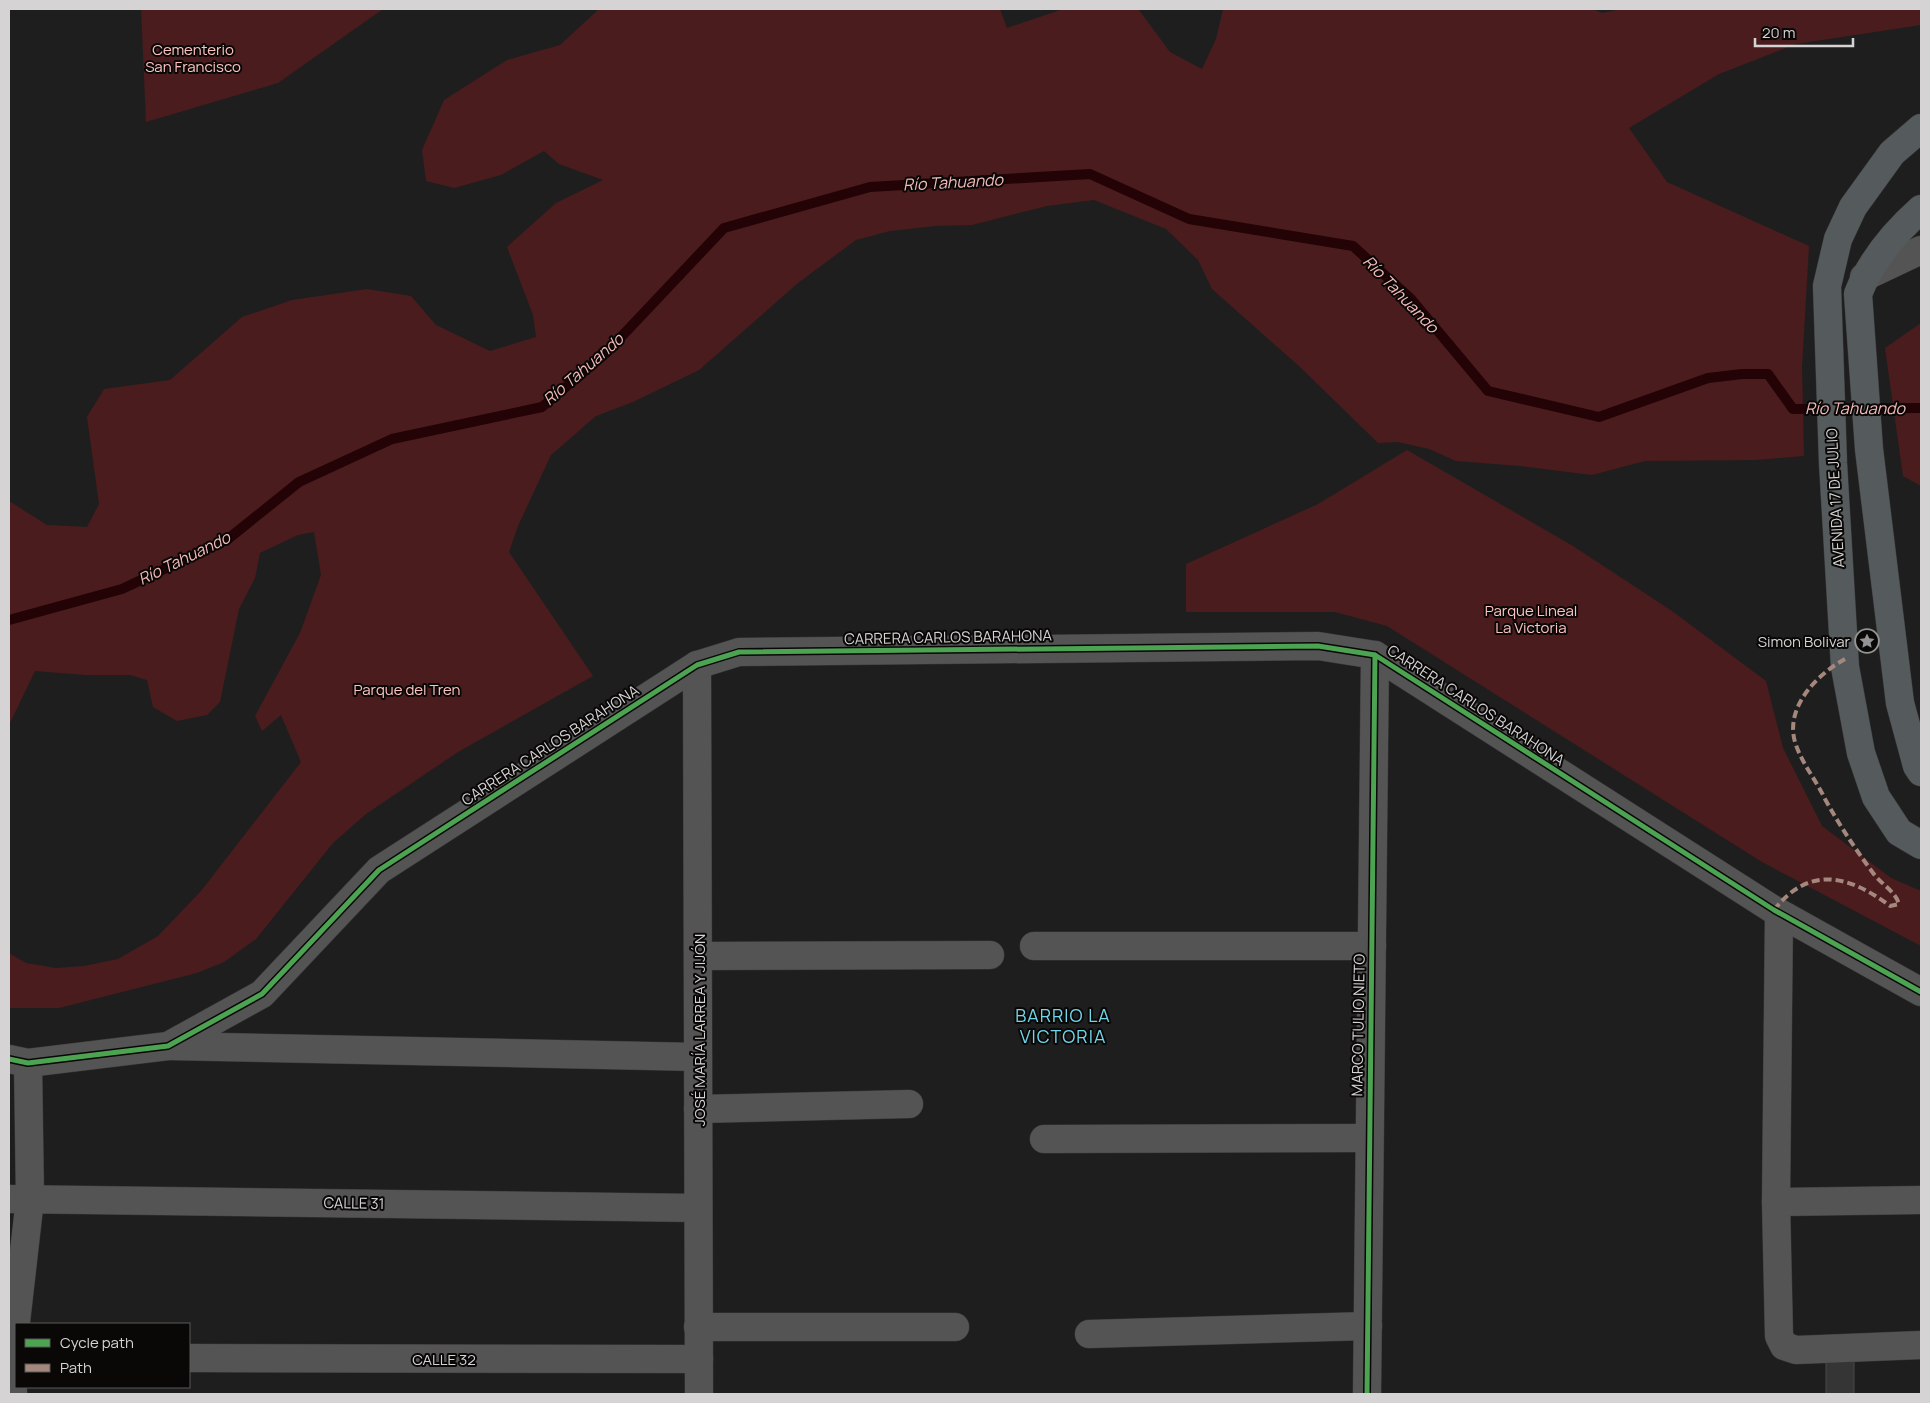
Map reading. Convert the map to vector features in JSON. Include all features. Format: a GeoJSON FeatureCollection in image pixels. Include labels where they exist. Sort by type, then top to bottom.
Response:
{"type":"FeatureCollection","features":[{"type":"Feature","properties":{"kind":"main road","name":"AVENIDA 17 DE JULIO"},"geometry":{"type":"LineString","coordinates":[[1921,128],[1892,153],[1853,207],[1838,239],[1827,286],[1845,667],[1861,753],[1876,797],[1899,832],[1921,845]]}},
{"type":"Feature","properties":{"kind":"main road"},"geometry":{"type":"LineString","coordinates":[[1921,209],[1895,232],[1861,285],[1869,450],[1900,703],[1917,766],[1921,772]]}},
{"type":"Feature","properties":{"kind":"street"},"geometry":{"type":"LineString","coordinates":[[1895,232],[1921,239]]}},
{"type":"Feature","properties":{"kind":"street"},"geometry":{"type":"LineString","coordinates":[[1861,285],[1921,250]]}},
{"type":"Feature","properties":{"kind":"street","name":"CARRERA CARLOS BARAHONA"},"geometry":{"type":"LineString","coordinates":[[19,1061],[168,1046],[262,994],[378,870],[697,665],[739,652],[1318,646],[1375,655],[1779,913],[1921,992]]}},
{"type":"Feature","properties":{"kind":"street","name":"MARCO TULIO NIETO"},"geometry":{"type":"LineString","coordinates":[[1367,1394],[1375,655]]}},
{"type":"Feature","properties":{"kind":"street","name":"JOSÉ MARÍA LARREA Y JIJÓN"},"geometry":{"type":"LineString","coordinates":[[697,665],[700,956],[698,1057],[699,1394]]}},
{"type":"Feature","properties":{"kind":"street"},"geometry":{"type":"LineString","coordinates":[[1779,913],[1776,1202],[1779,1336],[1784,1346],[1796,1350],[1921,1346]]}},
{"type":"Feature","properties":{"kind":"street"},"geometry":{"type":"LineString","coordinates":[[1034,946],[1372,946]]}},
{"type":"Feature","properties":{"kind":"street"},"geometry":{"type":"LineString","coordinates":[[700,956],[990,955]]}},
{"type":"Feature","properties":{"kind":"street"},"geometry":{"type":"LineString","coordinates":[[168,1046],[698,1057]]}},
{"type":"Feature","properties":{"kind":"street"},"geometry":{"type":"LineString","coordinates":[[13,1394],[12,1357],[19,1199],[19,1061]]}},
{"type":"Feature","properties":{"kind":"street"},"geometry":{"type":"LineString","coordinates":[[698,1109],[908,1104]]}},
{"type":"Feature","properties":{"kind":"street"},"geometry":{"type":"LineString","coordinates":[[1044,1138],[1370,1138]]}},
{"type":"Feature","properties":{"kind":"street","name":"CALLE 31"},"geometry":{"type":"LineString","coordinates":[[19,1199],[698,1208]]}},
{"type":"Feature","properties":{"kind":"street"},"geometry":{"type":"LineString","coordinates":[[1776,1202],[1921,1200]]}},
{"type":"Feature","properties":{"kind":"street"},"geometry":{"type":"LineString","coordinates":[[1089,1334],[1368,1326]]}},
{"type":"Feature","properties":{"kind":"street"},"geometry":{"type":"LineString","coordinates":[[698,1327],[954,1327]]}},
{"type":"Feature","properties":{"kind":"street","name":"CALLE 32"},"geometry":{"type":"LineString","coordinates":[[190,1358],[699,1360]]}},
{"type":"Feature","properties":{"kind":"green space","name":"Cementerio San Francisco"},"geometry":{"type":"Polygon","coordinates":[[[141,9],[383,9],[278,83],[146,122],[141,9]]]}},
{"type":"Feature","properties":{"kind":"green space","name":"Parque del Tren"},"geometry":{"type":"Polygon","coordinates":[[[599,9],[1000,9],[1007,28],[1063,9],[1139,10],[1170,52],[1202,69],[1216,39],[1223,9],[1592,9],[1602,13],[1621,9],[1921,9],[1921,25],[1796,44],[1719,74],[1629,128],[1667,182],[1809,246],[1802,367],[1804,456],[1756,460],[1645,461],[1592,475],[1520,466],[1456,461],[1429,449],[1398,442],[1378,443],[1300,367],[1212,289],[1198,260],[1166,229],[1094,200],[1047,206],[972,225],[935,226],[890,231],[856,240],[798,283],[699,370],[633,402],[596,416],[551,455],[518,526],[509,552],[593,676],[458,752],[366,814],[333,843],[256,939],[224,962],[197,973],[59,1008],[9,1008],[9,953],[26,963],[56,968],[84,966],[118,959],[158,936],[201,891],[301,762],[281,715],[262,731],[255,716],[300,633],[321,575],[314,532],[298,535],[260,553],[255,578],[239,609],[220,702],[207,715],[177,721],[153,707],[147,680],[130,675],[85,675],[35,671],[9,725],[9,501],[47,525],[87,527],[99,504],[87,417],[104,389],[170,380],[242,317],[292,300],[367,289],[411,296],[436,325],[490,351],[536,337],[533,315],[507,247],[556,203],[603,180],[559,164],[544,151],[501,175],[454,188],[426,181],[422,150],[444,100],[507,60],[560,45],[599,9]]]}},
{"type":"Feature","properties":{"kind":"green space"},"geometry":{"type":"Polygon","coordinates":[[[1921,323],[1921,486],[1903,476],[1885,348],[1921,323]]]}},
{"type":"Feature","properties":{"kind":"green space","name":"Parque Lineal La Victoria"},"geometry":{"type":"Polygon","coordinates":[[[1407,450],[1573,546],[1672,611],[1766,681],[1783,748],[1822,826],[1891,878],[1921,891],[1921,946],[1762,862],[1387,626],[1335,612],[1186,612],[1186,564],[1318,504],[1407,450]]]}},
{"type":"Feature","properties":{"kind":"building"},"geometry":{"type":"Polygon","coordinates":[[[1826,1360],[1854,1360],[1854,1394],[1826,1394],[1826,1360]]]}},
{"type":"Feature","properties":{"kind":"waterway","name":"Río Tahuando"},"geometry":{"type":"LineString","coordinates":[[9,620],[122,589],[228,539],[299,482],[392,439],[542,407],[605,354],[724,228],[870,187],[1090,174],[1189,219],[1353,246],[1411,299],[1488,391],[1599,417],[1708,378],[1742,374],[1768,374],[1793,409],[1921,408]]}},
{"type":"Feature","properties":{"kind":"marked path"},"geometry":{"type":"LineString","coordinates":[[1774,910],[1787,896],[1801,886],[1815,881],[1830,880],[1860,887],[1890,906],[1899,904],[1891,891],[1873,873],[1836,818],[1806,766],[1796,745],[1793,732],[1798,706],[1805,694],[1823,674],[1845,659]]}},
{"type":"Feature","properties":{"kind":"cycle path"},"geometry":{"type":"LineString","coordinates":[[9,1059],[28,1063],[168,1046],[262,994],[379,870],[697,665],[739,652],[1318,646],[1375,655],[1774,910],[1921,992]]}},
{"type":"Feature","properties":{"kind":"cycle path"},"geometry":{"type":"LineString","coordinates":[[1367,1394],[1375,655]]}},
{"type":"Feature","properties":{"kind":"place","name":"Simon Bolivar"},"geometry":{"type":"Point","coordinates":[1867,641]}},
{"type":"Feature","properties":{"kind":"district","name":"BARRIO LA VICTORIA"},"geometry":{"type":"Point","coordinates":[1063,1025]}}]}
